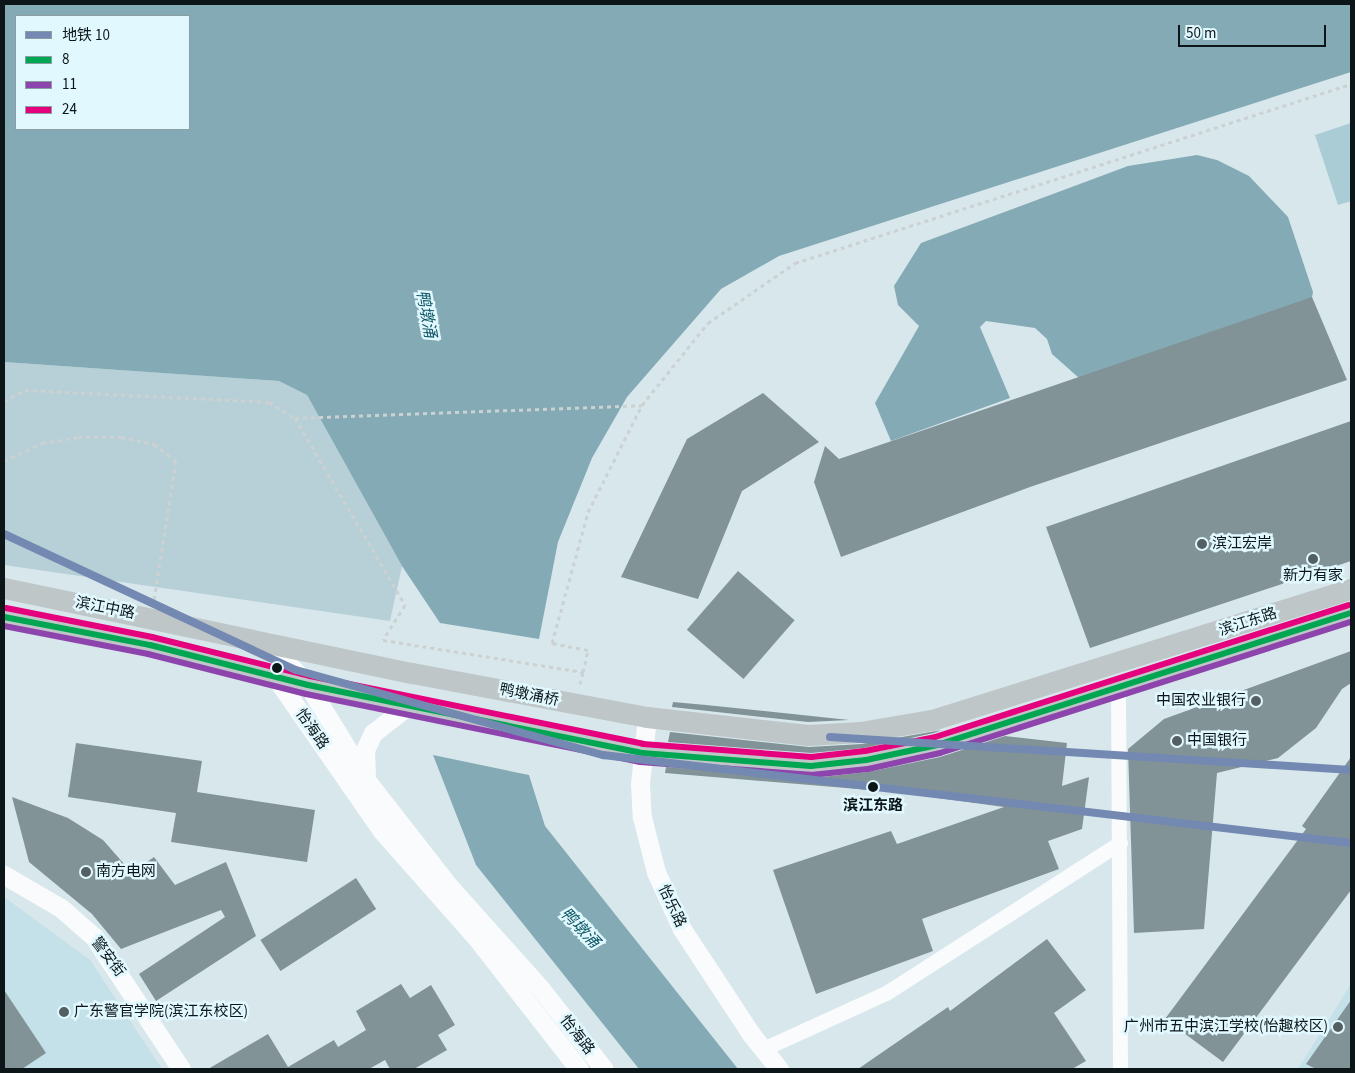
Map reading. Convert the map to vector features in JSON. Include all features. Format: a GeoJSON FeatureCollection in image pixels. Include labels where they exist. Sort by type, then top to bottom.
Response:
{"type":"FeatureCollection","features":[{"type":"Feature","properties":{"kind":"main road","name":"滨江中路"},"geometry":{"type":"LineString","coordinates":[[4,588],[412,673]]}},
{"type":"Feature","properties":{"kind":"main road","name":"滨江东路"},"geometry":{"type":"LineString","coordinates":[[647,717],[808,734],[860,732],[932,720],[1351,588]]}},
{"type":"Feature","properties":{"kind":"main road","name":"滨江东路"},"geometry":{"type":"LineString","coordinates":[[642,753],[777,765],[866,760],[938,745],[1351,613]]}},
{"type":"Feature","properties":{"kind":"main road","name":"滨江中路"},"geometry":{"type":"LineString","coordinates":[[4,617],[150,645],[276,678],[409,706]]}},
{"type":"Feature","properties":{"kind":"main road","name":"鸭墩涌桥"},"geometry":{"type":"LineString","coordinates":[[412,673],[647,717]]}},
{"type":"Feature","properties":{"kind":"main road"},"geometry":{"type":"LineString","coordinates":[[409,706],[642,753]]}},
{"type":"Feature","properties":{"kind":"street","name":"怡海路"},"geometry":{"type":"LineString","coordinates":[[268,642],[276,678],[382,831],[475,936],[579,1069]]}},
{"type":"Feature","properties":{"kind":"street","name":"怡海路"},"geometry":{"type":"LineString","coordinates":[[268,642],[308,685],[367,781],[448,885],[540,988],[604,1069]]}},
{"type":"Feature","properties":{"kind":"street"},"geometry":{"type":"LineString","coordinates":[[1118,686],[1120,1069]]}},
{"type":"Feature","properties":{"kind":"street"},"geometry":{"type":"LineString","coordinates":[[367,781],[365,750],[373,733],[409,706]]}},
{"type":"Feature","properties":{"kind":"street","name":"怡乐路"},"geometry":{"type":"LineString","coordinates":[[647,717],[642,753],[642,817],[656,872],[682,929],[763,1049],[779,1069]]}},
{"type":"Feature","properties":{"kind":"street"},"geometry":{"type":"LineString","coordinates":[[763,1049],[886,993],[1120,843]]}},
{"type":"Feature","properties":{"kind":"street","name":"警安街"},"geometry":{"type":"LineString","coordinates":[[4,875],[33,895],[61,908],[94,937],[181,1069]]}},
{"type":"Feature","properties":{"kind":"path"},"geometry":{"type":"LineString","coordinates":[[4,401],[25,390],[269,402],[295,418],[405,605],[383,640],[582,672],[588,650],[552,643],[588,512],[642,405],[708,323],[795,263],[1351,84]]}},
{"type":"Feature","properties":{"kind":"path"},"geometry":{"type":"LineString","coordinates":[[295,418],[642,405]]}},
{"type":"Feature","properties":{"kind":"path"},"geometry":{"type":"LineString","coordinates":[[4,460],[42,443],[95,437],[154,444],[176,461],[154,601]]}},
{"type":"Feature","properties":{"kind":"shaded area"},"geometry":{"type":"Polygon","coordinates":[[[1351,123],[1351,201],[1338,205],[1315,135],[1351,123]]]}},
{"type":"Feature","properties":{"kind":"shaded area"},"geometry":{"type":"Polygon","coordinates":[[[4,362],[279,381],[307,395],[402,566],[390,621],[4,565],[4,362]]]}},
{"type":"Feature","properties":{"kind":"shaded area","name":"广东警官学院(滨江东校区)"},"geometry":{"type":"Polygon","coordinates":[[[4,897],[90,960],[162,1069],[4,1069],[4,897]]]}},
{"type":"Feature","properties":{"kind":"shaded area","name":"广州市五中滨江学校(怡趣校区)"},"geometry":{"type":"Polygon","coordinates":[[[1351,984],[1351,1069],[1298,1069],[1351,984]]]}},
{"type":"Feature","properties":{"kind":"water","name":"鸭墩涌"},"geometry":{"type":"Polygon","coordinates":[[[4,4],[1351,4],[1351,72],[779,256],[721,289],[627,397],[592,458],[558,542],[539,639],[440,623],[402,566],[307,395],[279,381],[4,362],[4,4]]]}},
{"type":"Feature","properties":{"kind":"water"},"geometry":{"type":"Polygon","coordinates":[[[1197,155],[1217,160],[1249,176],[1288,217],[1313,292],[1303,346],[1079,378],[1052,354],[1047,339],[1035,328],[986,321],[980,327],[1010,398],[891,441],[875,403],[919,326],[898,305],[894,286],[921,243],[1128,166],[1197,155]]]}},
{"type":"Feature","properties":{"kind":"water","name":"鸭墩涌"},"geometry":{"type":"Polygon","coordinates":[[[433,755],[529,775],[545,826],[738,1069],[639,1069],[476,865],[433,755]]]}},
{"type":"Feature","properties":{"kind":"building"},"geometry":{"type":"Polygon","coordinates":[[[1312,297],[1347,380],[1030,487],[841,557],[814,482],[825,446],[839,459],[1312,297]]]}},
{"type":"Feature","properties":{"kind":"building"},"geometry":{"type":"Polygon","coordinates":[[[763,393],[819,442],[742,491],[698,599],[621,577],[687,439],[763,393]]]}},
{"type":"Feature","properties":{"kind":"building","name":"滨江宏岸"},"geometry":{"type":"Polygon","coordinates":[[[1351,421],[1351,561],[1090,648],[1046,527],[1351,421]]]}},
{"type":"Feature","properties":{"kind":"building"},"geometry":{"type":"Polygon","coordinates":[[[738,571],[795,620],[743,679],[687,630],[738,571]]]}},
{"type":"Feature","properties":{"kind":"building"},"geometry":{"type":"Polygon","coordinates":[[[1351,651],[1351,683],[1342,689],[1316,728],[1278,758],[1217,773],[1204,929],[1134,933],[1128,749],[1164,719],[1351,651]]]}},
{"type":"Feature","properties":{"kind":"building"},"geometry":{"type":"Polygon","coordinates":[[[673,702],[849,720],[808,722],[672,707],[673,702]]]}},
{"type":"Feature","properties":{"kind":"building"},"geometry":{"type":"Polygon","coordinates":[[[942,730],[864,748],[811,753],[668,742],[670,732],[809,747],[862,744],[942,730]]]}},
{"type":"Feature","properties":{"kind":"building"},"geometry":{"type":"Polygon","coordinates":[[[1005,736],[1067,743],[1062,786],[1089,777],[1082,829],[1048,841],[1059,869],[922,919],[933,951],[816,994],[773,870],[891,831],[897,844],[1004,807],[894,792],[665,773],[666,767],[812,778],[868,772],[940,757],[1005,736]]]}},
{"type":"Feature","properties":{"kind":"building"},"geometry":{"type":"Polygon","coordinates":[[[76,743],[202,761],[197,792],[315,810],[307,862],[171,842],[176,813],[68,797],[76,743]]]}},
{"type":"Feature","properties":{"kind":"building"},"geometry":{"type":"Polygon","coordinates":[[[1351,757],[1351,890],[1223,1062],[1165,1019],[1306,829],[1302,826],[1351,757]]]}},
{"type":"Feature","properties":{"kind":"building","name":"南方电网"},"geometry":{"type":"Polygon","coordinates":[[[12,797],[68,818],[103,840],[132,873],[154,857],[175,885],[226,862],[256,936],[156,1001],[139,974],[225,917],[221,910],[121,949],[92,914],[29,862],[12,797]]]}},
{"type":"Feature","properties":{"kind":"building"},"geometry":{"type":"Polygon","coordinates":[[[356,878],[376,909],[281,971],[260,940],[356,878]]]}},
{"type":"Feature","properties":{"kind":"building"},"geometry":{"type":"Polygon","coordinates":[[[1047,939],[1086,990],[1054,1013],[1086,1061],[1072,1069],[858,1069],[948,1007],[950,1011],[1047,939]]]}},
{"type":"Feature","properties":{"kind":"building"},"geometry":{"type":"Polygon","coordinates":[[[401,984],[410,998],[431,985],[455,1025],[438,1035],[447,1050],[414,1069],[390,1069],[385,1060],[369,1069],[208,1069],[268,1034],[288,1067],[334,1040],[338,1047],[366,1030],[356,1011],[401,984]]]}},
{"type":"Feature","properties":{"kind":"building"},"geometry":{"type":"Polygon","coordinates":[[[4,990],[46,1053],[22,1069],[4,1069],[4,990]]]}},
{"type":"Feature","properties":{"kind":"building","name":"广州市五中滨江学校(怡趣校区)"},"geometry":{"type":"Polygon","coordinates":[[[1351,1000],[1351,1069],[1316,1069],[1306,1064],[1351,1000]]]}},
{"type":"Feature","properties":{"kind":"metro line","name":"10"},"geometry":{"type":"LineString","coordinates":[[4,534],[296,670],[603,755],[1351,843]]}},
{"type":"Feature","properties":{"kind":"metro line","name":"10"},"geometry":{"type":"LineString","coordinates":[[830,737],[1351,770]]}},
{"type":"Feature","properties":{"kind":"transit line","name":"24"},"geometry":{"type":"LineString","coordinates":[[6,608],[152,637],[310,676],[643,744],[811,757],[865,751],[935,737],[1348,605]]}},
{"type":"Feature","properties":{"kind":"transit line","name":"8"},"geometry":{"type":"LineString","coordinates":[[4,617],[150,645],[308,685],[642,753],[811,766],[866,760],[937,745],[1351,613]]}},
{"type":"Feature","properties":{"kind":"transit line","name":"11"},"geometry":{"type":"LineString","coordinates":[[4,626],[148,654],[306,694],[640,762],[811,775],[868,769],[940,753],[1351,622]]}},
{"type":"Feature","properties":{"kind":"place","name":"滨江宏岸"},"geometry":{"type":"Point","coordinates":[1202,544]}},
{"type":"Feature","properties":{"kind":"place","name":"新力有家"},"geometry":{"type":"Point","coordinates":[1313,559]}},
{"type":"Feature","properties":{"kind":"place","name":"中国农业银行"},"geometry":{"type":"Point","coordinates":[1256,701]}},
{"type":"Feature","properties":{"kind":"place","name":"中国银行"},"geometry":{"type":"Point","coordinates":[1177,741]}},
{"type":"Feature","properties":{"kind":"place","name":"滨江东路"},"geometry":{"type":"Point","coordinates":[873,787]}},
{"type":"Feature","properties":{"kind":"place","name":"南方电网"},"geometry":{"type":"Point","coordinates":[86,872]}},
{"type":"Feature","properties":{"kind":"place","name":"广东警官学院(滨江东校区)"},"geometry":{"type":"Point","coordinates":[64,1012]}},
{"type":"Feature","properties":{"kind":"place","name":"广州市五中滨江学校(怡趣校区)"},"geometry":{"type":"Point","coordinates":[1338,1027]}}]}
